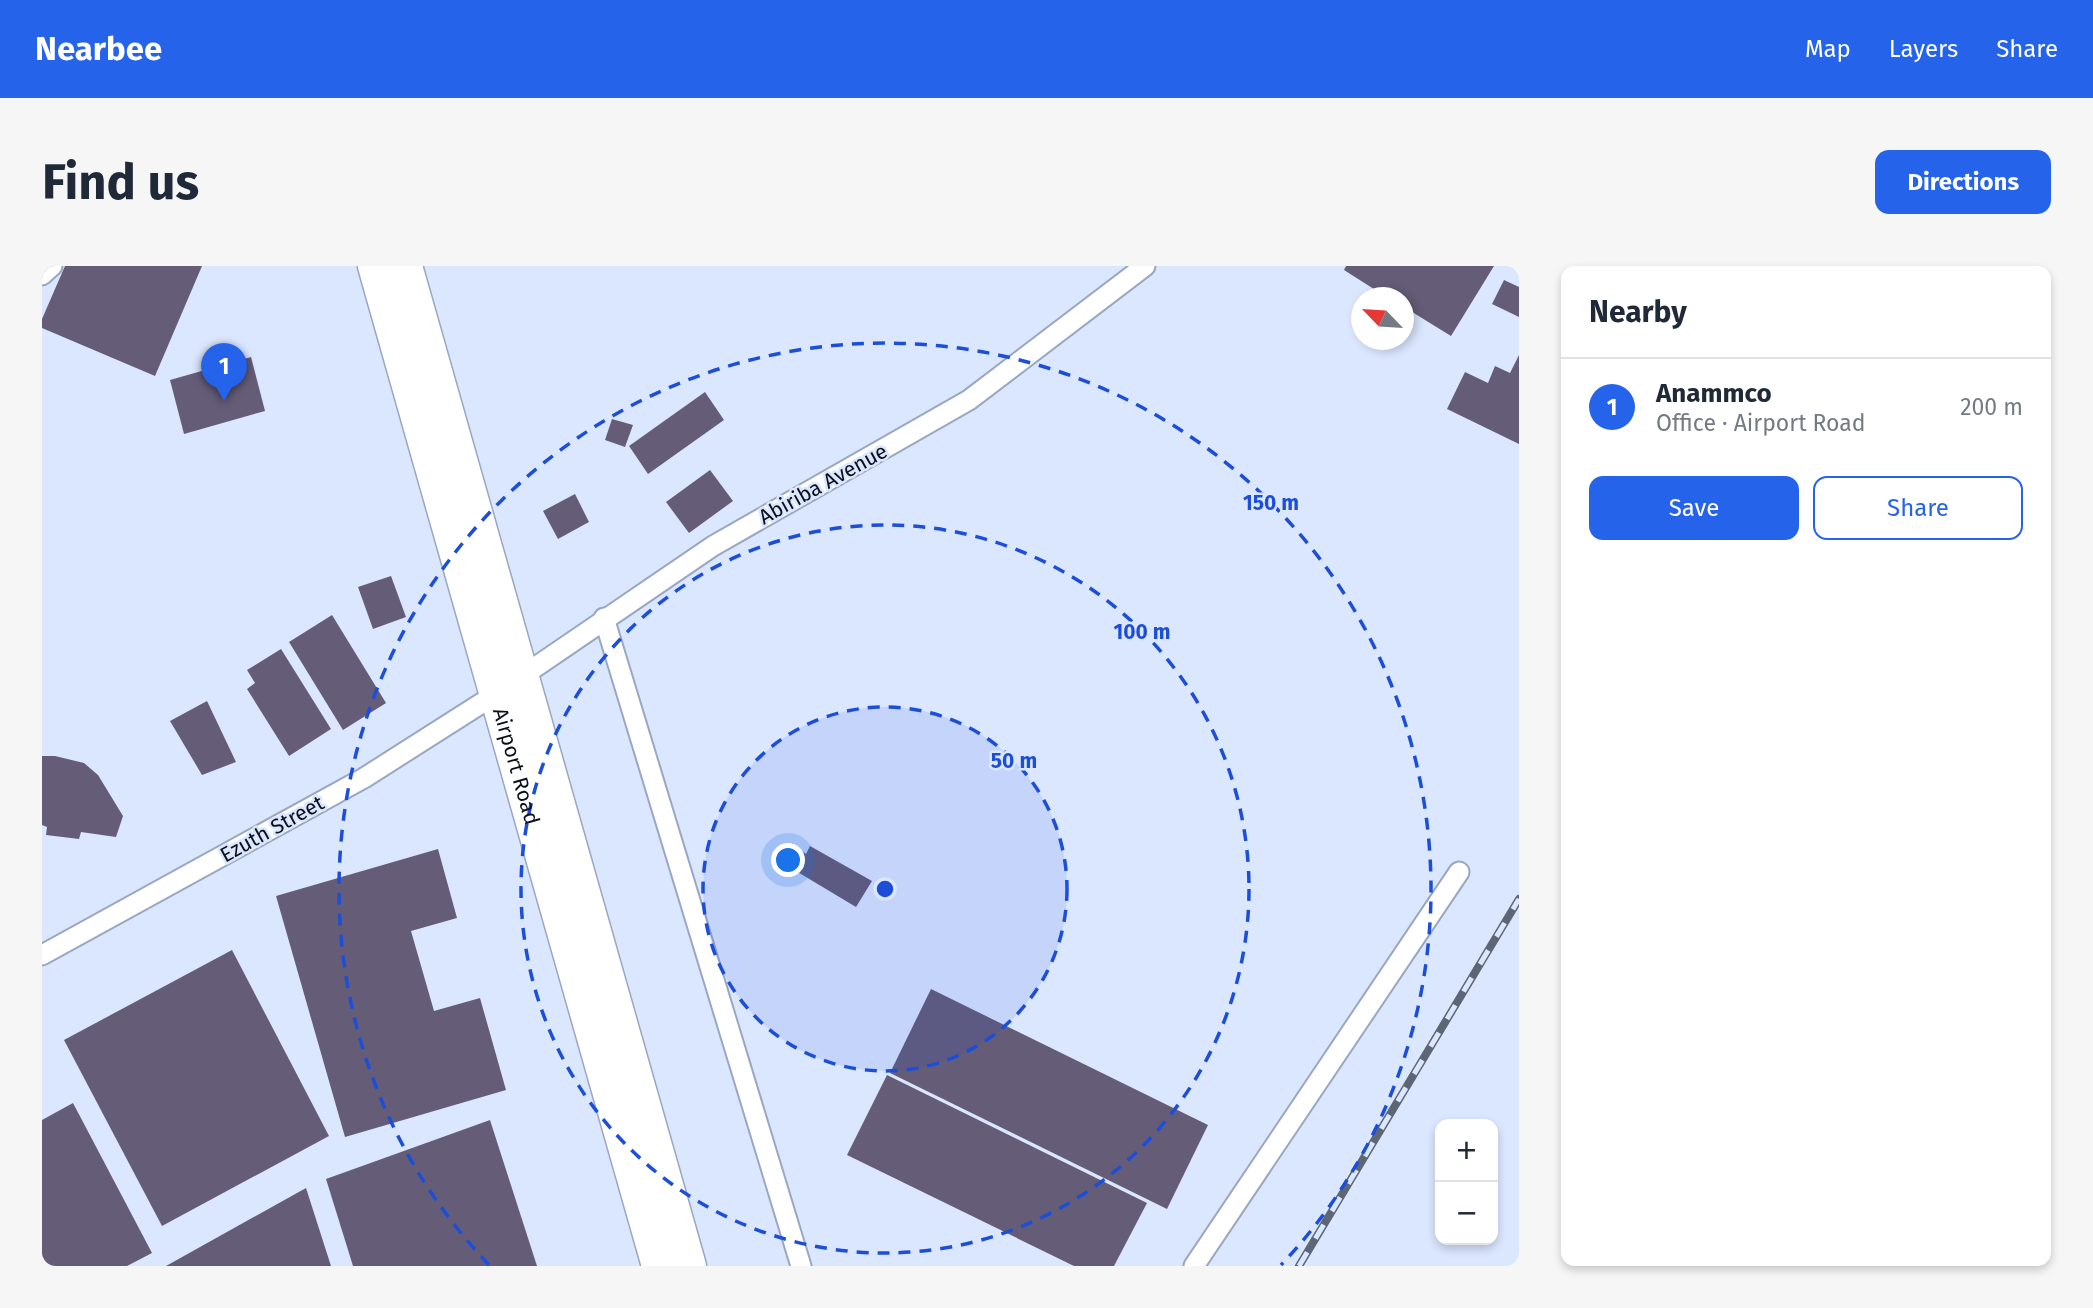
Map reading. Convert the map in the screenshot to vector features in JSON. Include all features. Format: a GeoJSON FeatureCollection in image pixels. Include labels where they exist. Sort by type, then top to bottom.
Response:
{"type":"FeatureCollection","features":[{"type":"Feature","properties":{"kind":"main road","name":"Airport Road"},"geometry":{"type":"LineString","coordinates":[[374,266],[658,1266]]}},
{"type":"Feature","properties":{"kind":"main road","name":"Airport Road"},"geometry":{"type":"LineString","coordinates":[[407,266],[690,1266]]}},
{"type":"Feature","properties":{"kind":"street"},"geometry":{"type":"LineString","coordinates":[[42,275],[52,266]]}},
{"type":"Feature","properties":{"kind":"street","name":"Abiriba Avenue"},"geometry":{"type":"LineString","coordinates":[[496,694],[713,546],[969,400],[1144,266]]}},
{"type":"Feature","properties":{"kind":"street"},"geometry":{"type":"LineString","coordinates":[[604,618],[801,1266]]}},
{"type":"Feature","properties":{"kind":"street","name":"Ezuth Street"},"geometry":{"type":"LineString","coordinates":[[42,954],[364,778],[496,694]]}},
{"type":"Feature","properties":{"kind":"street"},"geometry":{"type":"LineString","coordinates":[[1194,1266],[1459,872]]}},
{"type":"Feature","properties":{"kind":"building"},"geometry":{"type":"Polygon","coordinates":[[[65,266],[202,266],[155,376],[42,328],[42,319],[65,266]]]}},
{"type":"Feature","properties":{"kind":"building"},"geometry":{"type":"Polygon","coordinates":[[[1346,266],[1494,266],[1451,336],[1414,313],[1414,287],[1371,287],[1344,270],[1346,266]]]}},
{"type":"Feature","properties":{"kind":"building"},"geometry":{"type":"Polygon","coordinates":[[[1504,280],[1519,287],[1519,317],[1492,304],[1504,280]]]}},
{"type":"Feature","properties":{"kind":"building"},"geometry":{"type":"Polygon","coordinates":[[[1519,355],[1519,444],[1447,409],[1465,372],[1488,383],[1495,366],[1510,373],[1519,355]]]}},
{"type":"Feature","properties":{"kind":"building"},"geometry":{"type":"Polygon","coordinates":[[[251,357],[265,411],[184,434],[170,380],[251,357]]]}},
{"type":"Feature","properties":{"kind":"building"},"geometry":{"type":"Polygon","coordinates":[[[705,392],[724,420],[648,474],[629,446],[705,392]]]}},
{"type":"Feature","properties":{"kind":"building"},"geometry":{"type":"Polygon","coordinates":[[[612,419],[633,425],[625,447],[605,440],[612,419]]]}},
{"type":"Feature","properties":{"kind":"building"},"geometry":{"type":"Polygon","coordinates":[[[710,470],[733,501],[689,533],[666,502],[710,470]]]}},
{"type":"Feature","properties":{"kind":"building"},"geometry":{"type":"Polygon","coordinates":[[[575,494],[589,522],[558,539],[543,511],[575,494]]]}},
{"type":"Feature","properties":{"kind":"building"},"geometry":{"type":"Polygon","coordinates":[[[391,576],[406,617],[373,629],[358,587],[391,576]]]}},
{"type":"Feature","properties":{"kind":"building"},"geometry":{"type":"Polygon","coordinates":[[[332,615],[386,703],[343,730],[289,642],[332,615]]]}},
{"type":"Feature","properties":{"kind":"building"},"geometry":{"type":"Polygon","coordinates":[[[281,649],[331,729],[289,756],[247,689],[255,683],[247,670],[281,649]]]}},
{"type":"Feature","properties":{"kind":"building"},"geometry":{"type":"Polygon","coordinates":[[[207,701],[236,762],[202,775],[170,721],[207,701]]]}},
{"type":"Feature","properties":{"kind":"building"},"geometry":{"type":"Polygon","coordinates":[[[42,756],[55,756],[84,763],[98,775],[123,816],[116,837],[81,832],[79,839],[46,835],[47,827],[42,825],[42,756]]]}},
{"type":"Feature","properties":{"kind":"building"},"geometry":{"type":"Polygon","coordinates":[[[792,843],[806,854],[810,846],[872,881],[856,907],[781,862],[792,843]]]}},
{"type":"Feature","properties":{"kind":"building"},"geometry":{"type":"Polygon","coordinates":[[[438,849],[457,918],[411,931],[434,1011],[480,998],[506,1090],[345,1137],[276,896],[438,849]]]}},
{"type":"Feature","properties":{"kind":"building"},"geometry":{"type":"Polygon","coordinates":[[[232,950],[329,1136],[162,1226],[64,1040],[232,950]]]}},
{"type":"Feature","properties":{"kind":"building"},"geometry":{"type":"Polygon","coordinates":[[[931,989],[1208,1125],[1167,1209],[890,1073],[931,989]]]}},
{"type":"Feature","properties":{"kind":"building"},"geometry":{"type":"Polygon","coordinates":[[[887,1075],[1147,1203],[1114,1266],[1074,1266],[847,1155],[887,1075]]]}},
{"type":"Feature","properties":{"kind":"building"},"geometry":{"type":"Polygon","coordinates":[[[73,1103],[152,1253],[127,1266],[42,1266],[42,1120],[73,1103]]]}},
{"type":"Feature","properties":{"kind":"building"},"geometry":{"type":"Polygon","coordinates":[[[490,1120],[537,1266],[353,1266],[326,1179],[490,1120]]]}},
{"type":"Feature","properties":{"kind":"building"},"geometry":{"type":"Polygon","coordinates":[[[306,1188],[331,1266],[166,1266],[306,1188]]]}},
{"type":"Feature","properties":{"kind":"railway"},"geometry":{"type":"LineString","coordinates":[[1299,1266],[1519,899]]}},
{"type":"Feature","properties":{"kind":"place","name":"Anammco"},"geometry":{"type":"Point","coordinates":[224,401]}}]}
